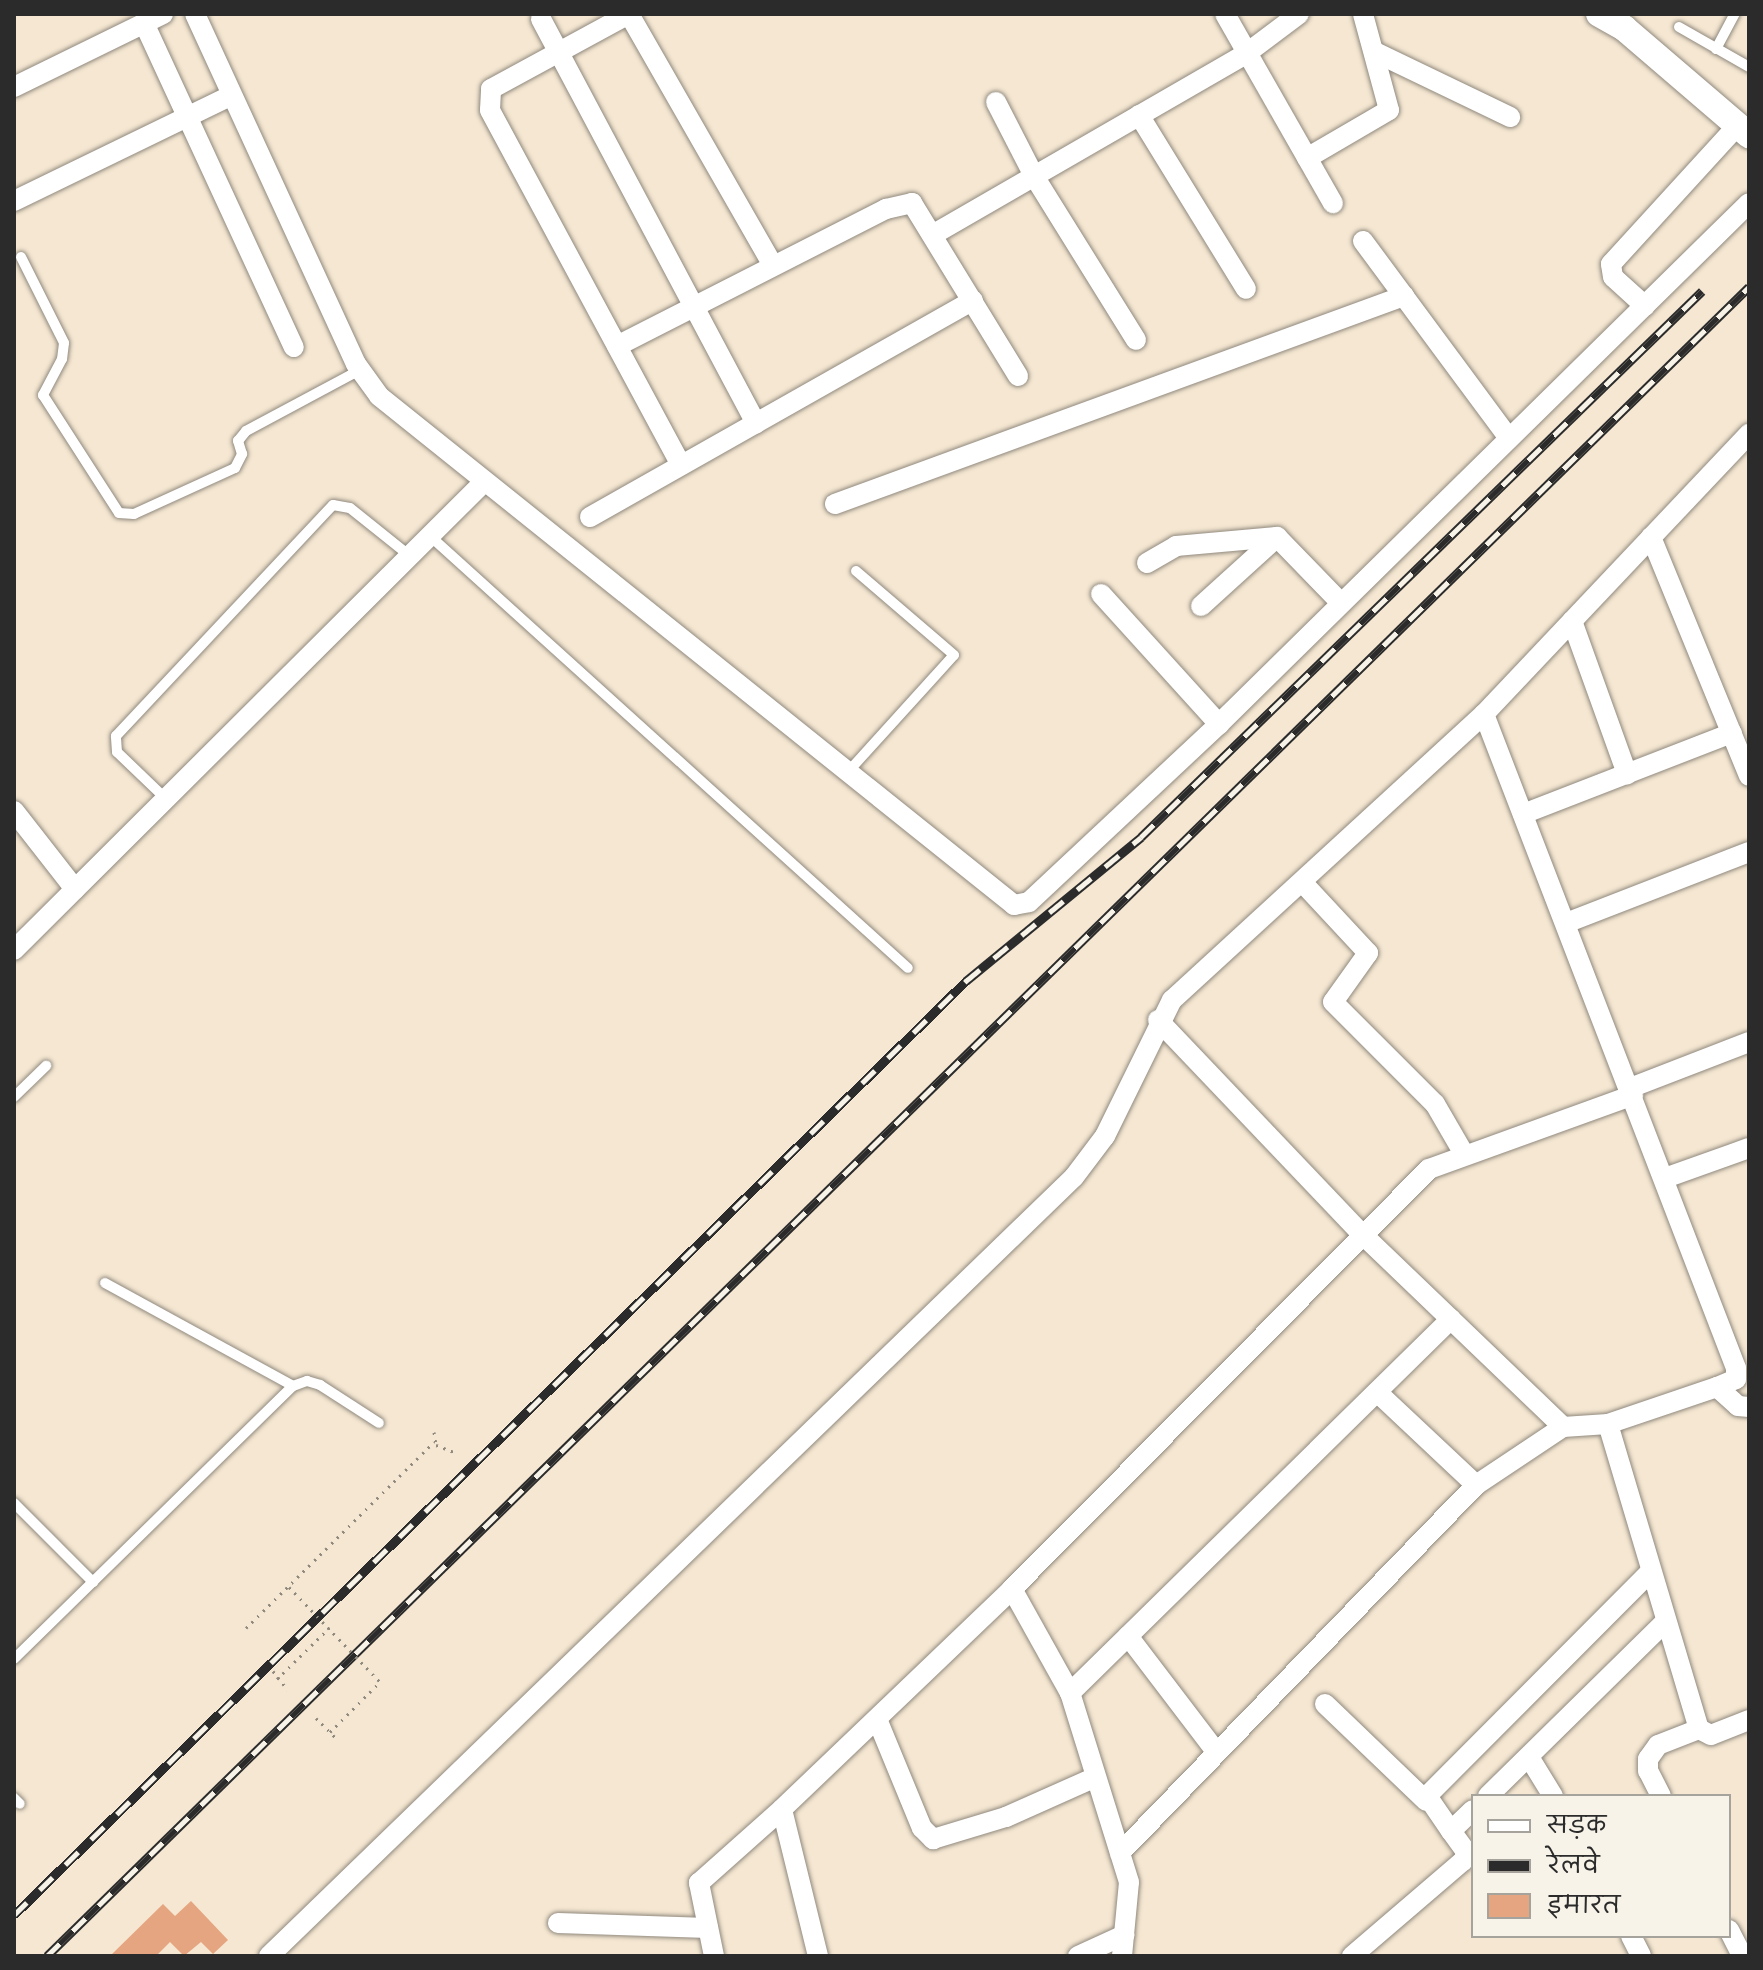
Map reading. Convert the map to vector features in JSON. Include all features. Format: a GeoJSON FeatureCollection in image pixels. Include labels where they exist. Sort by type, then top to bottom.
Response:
{"type":"FeatureCollection","features":[{"type":"Feature","properties":{"kind":"street"},"geometry":{"type":"LineString","coordinates":[[14,87],[163,14]]}},
{"type":"Feature","properties":{"kind":"street"},"geometry":{"type":"LineString","coordinates":[[195,14],[360,370],[379,396],[997,893],[1022,906],[1219,724],[1749,203]]}},
{"type":"Feature","properties":{"kind":"street"},"geometry":{"type":"LineString","coordinates":[[1225,14],[1333,203]]}},
{"type":"Feature","properties":{"kind":"street"},"geometry":{"type":"LineString","coordinates":[[934,234],[1247,53],[1299,14]]}},
{"type":"Feature","properties":{"kind":"street"},"geometry":{"type":"LineString","coordinates":[[1307,158],[1389,110],[1363,14]]}},
{"type":"Feature","properties":{"kind":"street"},"geometry":{"type":"LineString","coordinates":[[1599,14],[1624,28],[1744,130],[1611,264],[1613,277],[1645,306]]}},
{"type":"Feature","properties":{"kind":"street"},"geometry":{"type":"LineString","coordinates":[[681,465],[488,99],[491,89],[619,15],[635,19],[773,265]]}},
{"type":"Feature","properties":{"kind":"street"},"geometry":{"type":"LineString","coordinates":[[541,19],[756,423]]}},
{"type":"Feature","properties":{"kind":"street"},"geometry":{"type":"LineString","coordinates":[[144,23],[294,347]]}},
{"type":"Feature","properties":{"kind":"street"},"geometry":{"type":"LineString","coordinates":[[1375,52],[1510,117]]}},
{"type":"Feature","properties":{"kind":"street"},"geometry":{"type":"LineString","coordinates":[[14,201],[232,95]]}},
{"type":"Feature","properties":{"kind":"street"},"geometry":{"type":"LineString","coordinates":[[996,102],[1034,176],[1136,340]]}},
{"type":"Feature","properties":{"kind":"street"},"geometry":{"type":"LineString","coordinates":[[1139,115],[1246,289]]}},
{"type":"Feature","properties":{"kind":"street"},"geometry":{"type":"LineString","coordinates":[[617,346],[902,202],[912,203],[934,234],[1018,376]]}},
{"type":"Feature","properties":{"kind":"street"},"geometry":{"type":"LineString","coordinates":[[1363,241],[1508,437]]}},
{"type":"Feature","properties":{"kind":"street"},"geometry":{"type":"LineString","coordinates":[[835,504],[1404,296]]}},
{"type":"Feature","properties":{"kind":"street"},"geometry":{"type":"LineString","coordinates":[[590,517],[973,300]]}},
{"type":"Feature","properties":{"kind":"street"},"geometry":{"type":"LineString","coordinates":[[269,1956],[1074,1177],[1105,1136],[1158,1020],[1182,989],[1484,714],[1749,434]]}},
{"type":"Feature","properties":{"kind":"street"},"geometry":{"type":"LineString","coordinates":[[14,950],[484,482]]}},
{"type":"Feature","properties":{"kind":"street"},"geometry":{"type":"LineString","coordinates":[[1277,537],[1341,603]]}},
{"type":"Feature","properties":{"kind":"street"},"geometry":{"type":"LineString","coordinates":[[1147,563],[1176,546],[1277,537]]}},
{"type":"Feature","properties":{"kind":"street"},"geometry":{"type":"LineString","coordinates":[[1201,606],[1277,537]]}},
{"type":"Feature","properties":{"kind":"street"},"geometry":{"type":"LineString","coordinates":[[1651,537],[1749,776]]}},
{"type":"Feature","properties":{"kind":"street"},"geometry":{"type":"LineString","coordinates":[[1101,594],[1219,724]]}},
{"type":"Feature","properties":{"kind":"street"},"geometry":{"type":"LineString","coordinates":[[1572,621],[1627,774]]}},
{"type":"Feature","properties":{"kind":"street"},"geometry":{"type":"LineString","coordinates":[[1120,1853],[1215,1750],[1476,1485],[1563,1427],[1608,1424],[1717,1387],[1737,1374],[1665,1178],[1484,714]]}},
{"type":"Feature","properties":{"kind":"street"},"geometry":{"type":"LineString","coordinates":[[1523,814],[1732,733]]}},
{"type":"Feature","properties":{"kind":"street"},"geometry":{"type":"LineString","coordinates":[[14,811],[75,889]]}},
{"type":"Feature","properties":{"kind":"street"},"geometry":{"type":"LineString","coordinates":[[1566,923],[1749,852]]}},
{"type":"Feature","properties":{"kind":"street"},"geometry":{"type":"LineString","coordinates":[[1302,882],[1368,953],[1333,1002],[1435,1104],[1464,1154]]}},
{"type":"Feature","properties":{"kind":"street"},"geometry":{"type":"LineString","coordinates":[[1158,1020],[1363,1235],[1563,1427]]}},
{"type":"Feature","properties":{"kind":"street"},"geometry":{"type":"LineString","coordinates":[[714,1956],[700,1880],[782,1809],[1012,1589],[1429,1169],[1632,1092],[1749,1042]]}},
{"type":"Feature","properties":{"kind":"street"},"geometry":{"type":"LineString","coordinates":[[1665,1178],[1749,1148]]}},
{"type":"Feature","properties":{"kind":"street"},"geometry":{"type":"LineString","coordinates":[[1070,1693],[1451,1319]]}},
{"type":"Feature","properties":{"kind":"street"},"geometry":{"type":"LineString","coordinates":[[1717,1387],[1738,1406],[1749,1407]]}},
{"type":"Feature","properties":{"kind":"street"},"geometry":{"type":"LineString","coordinates":[[1377,1392],[1476,1485]]}},
{"type":"Feature","properties":{"kind":"street"},"geometry":{"type":"LineString","coordinates":[[1608,1424],[1699,1729],[1711,1735],[1749,1720]]}},
{"type":"Feature","properties":{"kind":"street"},"geometry":{"type":"LineString","coordinates":[[1426,1801],[1650,1572]]}},
{"type":"Feature","properties":{"kind":"street"},"geometry":{"type":"LineString","coordinates":[[1012,1589],[1070,1693],[1129,1882],[1123,1946],[1078,1956]]}},
{"type":"Feature","properties":{"kind":"street"},"geometry":{"type":"LineString","coordinates":[[1490,1794],[1665,1622]]}},
{"type":"Feature","properties":{"kind":"street"},"geometry":{"type":"LineString","coordinates":[[1128,1636],[1215,1750]]}},
{"type":"Feature","properties":{"kind":"street"},"geometry":{"type":"LineString","coordinates":[[1325,1704],[1426,1801],[1467,1853],[1463,1861],[1352,1956]]}},
{"type":"Feature","properties":{"kind":"street"},"geometry":{"type":"LineString","coordinates":[[877,1719],[922,1828],[933,1839],[1006,1817],[1096,1777]]}},
{"type":"Feature","properties":{"kind":"street"},"geometry":{"type":"LineString","coordinates":[[1660,1794],[1648,1771],[1648,1759],[1658,1745],[1699,1729]]}},
{"type":"Feature","properties":{"kind":"street"},"geometry":{"type":"LineString","coordinates":[[1529,1757],[1552,1794]]}},
{"type":"Feature","properties":{"kind":"street"},"geometry":{"type":"LineString","coordinates":[[782,1809],[818,1956]]}},
{"type":"Feature","properties":{"kind":"street"},"geometry":{"type":"LineString","coordinates":[[1451,1831],[1471,1812]]}},
{"type":"Feature","properties":{"kind":"street"},"geometry":{"type":"LineString","coordinates":[[558,1923],[708,1928]]}},
{"type":"Feature","properties":{"kind":"street"},"geometry":{"type":"LineString","coordinates":[[1731,1934],[1742,1956]]}},
{"type":"Feature","properties":{"kind":"street"},"geometry":{"type":"LineString","coordinates":[[1632,1938],[1641,1956]]}},
{"type":"Feature","properties":{"kind":"lane"},"geometry":{"type":"LineString","coordinates":[[1716,49],[1735,14]]}},
{"type":"Feature","properties":{"kind":"lane"},"geometry":{"type":"LineString","coordinates":[[1679,27],[1749,67]]}},
{"type":"Feature","properties":{"kind":"lane"},"geometry":{"type":"LineString","coordinates":[[21,257],[64,343],[62,359],[43,395],[119,513],[134,514],[235,468],[242,454],[238,441],[246,431],[360,370]]}},
{"type":"Feature","properties":{"kind":"lane"},"geometry":{"type":"LineString","coordinates":[[166,799],[117,752],[116,736],[333,505],[350,508],[410,556]]}},
{"type":"Feature","properties":{"kind":"lane"},"geometry":{"type":"LineString","coordinates":[[430,536],[908,968]]}},
{"type":"Feature","properties":{"kind":"lane"},"geometry":{"type":"LineString","coordinates":[[846,773],[954,655],[856,571]]}},
{"type":"Feature","properties":{"kind":"lane"},"geometry":{"type":"LineString","coordinates":[[14,1097],[46,1066]]}},
{"type":"Feature","properties":{"kind":"lane"},"geometry":{"type":"LineString","coordinates":[[105,1283],[293,1386]]}},
{"type":"Feature","properties":{"kind":"lane"},"geometry":{"type":"LineString","coordinates":[[14,1659],[293,1386],[307,1381],[320,1385],[379,1423]]}},
{"type":"Feature","properties":{"kind":"lane"},"geometry":{"type":"LineString","coordinates":[[14,1503],[93,1582]]}},
{"type":"Feature","properties":{"kind":"path"},"geometry":{"type":"LineString","coordinates":[[434,1432],[436,1445],[454,1452]]}},
{"type":"Feature","properties":{"kind":"path"},"geometry":{"type":"LineString","coordinates":[[246,1628],[434,1442]]}},
{"type":"Feature","properties":{"kind":"path"},"geometry":{"type":"LineString","coordinates":[[289,1587],[380,1682],[330,1732]]}},
{"type":"Feature","properties":{"kind":"path"},"geometry":{"type":"LineString","coordinates":[[277,1679],[329,1628]]}},
{"type":"Feature","properties":{"kind":"path"},"geometry":{"type":"LineString","coordinates":[[273,1671],[288,1690]]}},
{"type":"Feature","properties":{"kind":"path"},"geometry":{"type":"LineString","coordinates":[[316,1718],[337,1739]]}},
{"type":"Feature","properties":{"kind":"building"},"geometry":{"type":"Polygon","coordinates":[[[191,1901],[228,1940],[213,1954],[201,1942],[184,1956],[170,1942],[156,1956],[110,1956],[163,1904],[175,1916],[191,1901]]]}},
{"type":"Feature","properties":{"kind":"railway"},"geometry":{"type":"LineString","coordinates":[[47,1956],[1749,287]]}},
{"type":"Feature","properties":{"kind":"railway"},"geometry":{"type":"LineString","coordinates":[[14,1915],[966,981],[1141,837],[1702,291]]}}]}
